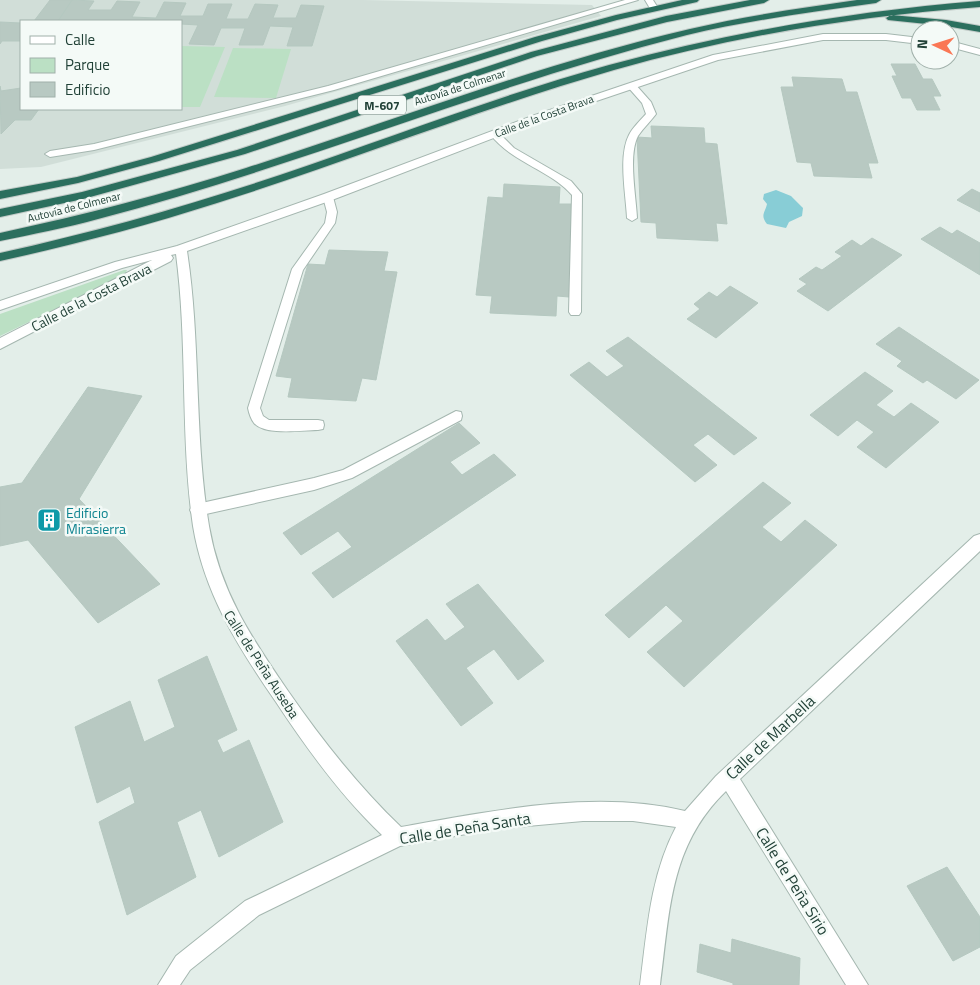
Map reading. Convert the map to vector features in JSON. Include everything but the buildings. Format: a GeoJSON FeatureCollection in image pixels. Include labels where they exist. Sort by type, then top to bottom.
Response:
{"type":"FeatureCollection","features":[{"type":"Feature","properties":{"kind":"highway","name":"M-607"},"geometry":{"type":"LineString","coordinates":[[0,195],[77,180],[220,140],[520,43],[651,4],[694,0]]}},
{"type":"Feature","properties":{"kind":"highway","name":"Autovía de Colmenar"},"geometry":{"type":"LineString","coordinates":[[0,213],[83,195],[241,152],[534,54],[666,19],[764,0]]}},
{"type":"Feature","properties":{"kind":"highway","name":"Autovía de Colmenar"},"geometry":{"type":"LineString","coordinates":[[0,237],[96,216],[229,177],[549,71],[689,32],[806,9],[876,0]]}},
{"type":"Feature","properties":{"kind":"highway","name":"M-607"},"geometry":{"type":"LineString","coordinates":[[0,257],[79,240],[117,229],[253,187],[559,84],[699,44],[780,28],[888,11],[980,4]]}},
{"type":"Feature","properties":{"kind":"highway"},"geometry":{"type":"LineString","coordinates":[[837,19],[900,19],[980,29]]}},
{"type":"Feature","properties":{"kind":"highway","name":"M-607"},"geometry":{"type":"LineString","coordinates":[[253,187],[354,148],[624,57],[689,32]]}},
{"type":"Feature","properties":{"kind":"street","name":"Calle de la Costa Brava"},"geometry":{"type":"LineString","coordinates":[[0,306],[120,265],[181,249],[328,197],[495,134],[716,57],[823,38],[886,37],[910,40]]}},
{"type":"Feature","properties":{"kind":"street"},"geometry":{"type":"LineString","coordinates":[[960,47],[980,52]]}},
{"type":"Feature","properties":{"kind":"street","name":"Calle de la Costa Brava"},"geometry":{"type":"LineString","coordinates":[[0,344],[126,280],[181,249]]}},
{"type":"Feature","properties":{"kind":"street","name":"Calle de Peña Auseba"},"geometry":{"type":"LineString","coordinates":[[181,249],[184,270],[197,510],[213,578],[224,604],[251,651],[331,766],[369,809],[398,837]]}},
{"type":"Feature","properties":{"kind":"street","name":"Calle de Marbella"},"geometry":{"type":"LineString","coordinates":[[650,985],[666,874],[678,841],[688,821],[728,777],[980,541]]}},
{"type":"Feature","properties":{"kind":"street","name":"Calle de Peña Sirio"},"geometry":{"type":"LineString","coordinates":[[728,777],[858,985]]}},
{"type":"Feature","properties":{"kind":"street","name":"Calle de Peña Santa"},"geometry":{"type":"LineString","coordinates":[[168,985],[184,963],[252,908],[398,837],[494,820],[583,812],[633,812],[664,815],[688,821]]}},
{"type":"Feature","properties":{"kind":"lane"},"geometry":{"type":"LineString","coordinates":[[50,154],[94,147],[331,88],[634,0]]}},
{"type":"Feature","properties":{"kind":"lane"},"geometry":{"type":"LineString","coordinates":[[632,86],[646,102],[651,114],[644,125],[632,137],[629,149],[632,218]]}},
{"type":"Feature","properties":{"kind":"lane"},"geometry":{"type":"LineString","coordinates":[[495,134],[510,150],[567,183],[577,194],[575,312]]}},
{"type":"Feature","properties":{"kind":"lane"},"geometry":{"type":"LineString","coordinates":[[318,425],[270,425],[262,423],[257,418],[254,408],[298,269],[330,223],[332,212],[328,197]]}},
{"type":"Feature","properties":{"kind":"lane"},"geometry":{"type":"LineString","coordinates":[[197,510],[314,484],[347,474],[456,416]]}},
{"type":"Feature","properties":{"kind":"shaded area"},"geometry":{"type":"Polygon","coordinates":[[[0,0],[363,0],[592,5],[601,16],[285,106],[41,167],[0,169],[0,0]]]}},
{"type":"Feature","properties":{"kind":"green space"},"geometry":{"type":"Polygon","coordinates":[[[182,46],[225,47],[200,107],[182,107],[182,46]]]}},
{"type":"Feature","properties":{"kind":"green space"},"geometry":{"type":"Polygon","coordinates":[[[233,48],[291,49],[276,98],[214,97],[233,48]]]}},
{"type":"Feature","properties":{"kind":"green space"},"geometry":{"type":"Polygon","coordinates":[[[127,270],[125,275],[0,336],[0,314],[127,270]]]}},
{"type":"Feature","properties":{"kind":"water"},"geometry":{"type":"Polygon","coordinates":[[[776,190],[791,196],[803,208],[802,216],[789,222],[786,228],[767,224],[764,218],[767,204],[763,199],[764,194],[776,190]]]}},
{"type":"Feature","properties":{"kind":"place","name":"Edificio Mirasierra"},"geometry":{"type":"Point","coordinates":[49,520]}}]}
